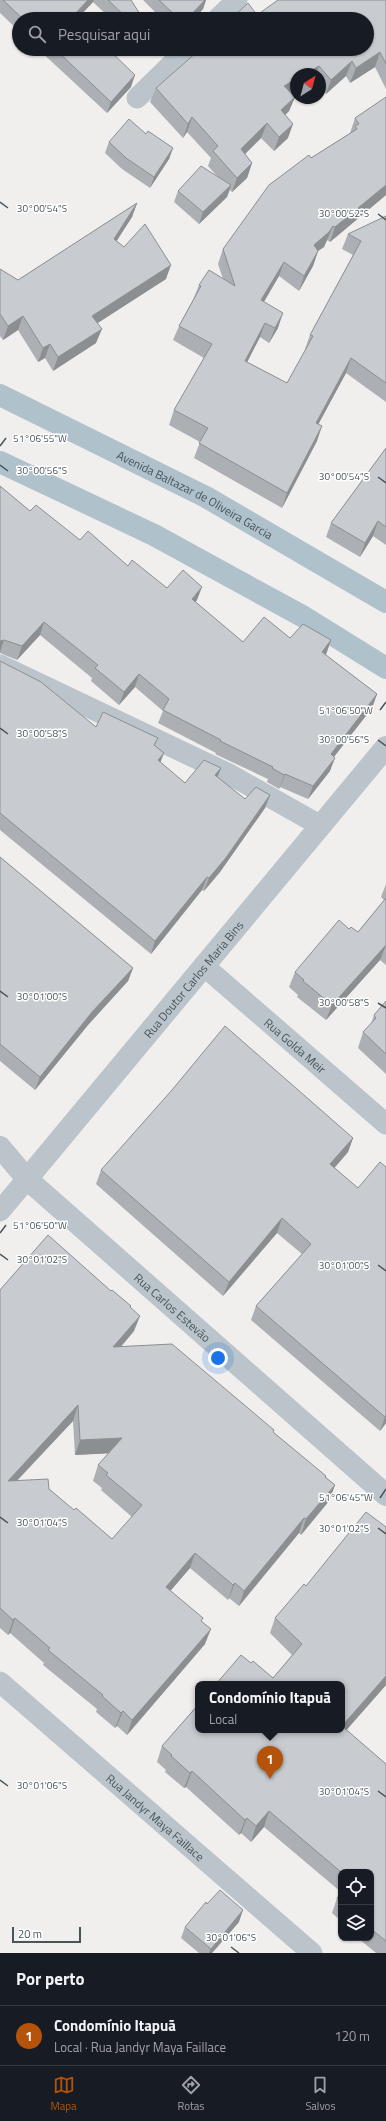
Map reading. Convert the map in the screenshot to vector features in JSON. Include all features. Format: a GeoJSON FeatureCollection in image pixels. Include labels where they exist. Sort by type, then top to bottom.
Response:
{"type":"FeatureCollection","features":[{"type":"Feature","properties":{"kind":"main road","name":"Avenida Baltazar de Oliveira Garcia"},"geometry":{"type":"LineString","coordinates":[[0,395],[206,497],[350,579],[386,602]]}},
{"type":"Feature","properties":{"kind":"main road"},"geometry":{"type":"LineString","coordinates":[[0,462],[154,535],[304,617],[386,668]]}},
{"type":"Feature","properties":{"kind":"street"},"geometry":{"type":"LineString","coordinates":[[224,12],[236,0]]}},
{"type":"Feature","properties":{"kind":"street"},"geometry":{"type":"LineString","coordinates":[[138,98],[180,56]]}},
{"type":"Feature","properties":{"kind":"street"},"geometry":{"type":"LineString","coordinates":[[0,665],[229,774],[321,826]]}},
{"type":"Feature","properties":{"kind":"street","name":"Rua Doutor Carlos Maria Bins"},"geometry":{"type":"LineString","coordinates":[[0,1211],[386,747]]}},
{"type":"Feature","properties":{"kind":"street","name":"Rua Golda Meir"},"geometry":{"type":"LineString","coordinates":[[204,966],[386,1124]]}},
{"type":"Feature","properties":{"kind":"street","name":"Rua Carlos Estevão"},"geometry":{"type":"LineString","coordinates":[[0,1147],[27,1179],[386,1495]]}},
{"type":"Feature","properties":{"kind":"street","name":"Rua Jandyr Maya Faillace"},"geometry":{"type":"LineString","coordinates":[[0,1682],[312,1953]]}},
{"type":"Feature","properties":{"kind":"building"},"geometry":{"type":"Polygon","coordinates":[[[3,0],[88,0],[77,12],[16,12],[3,0]]]}},
{"type":"Feature","properties":{"kind":"building"},"geometry":{"type":"Polygon","coordinates":[[[108,0],[131,0],[139,12],[121,12],[108,0]]]}},
{"type":"Feature","properties":{"kind":"building"},"geometry":{"type":"Polygon","coordinates":[[[159,0],[205,0],[194,12],[172,12],[159,0]]]}},
{"type":"Feature","properties":{"kind":"building"},"geometry":{"type":"Polygon","coordinates":[[[278,0],[386,0],[386,64],[380,52],[374,56],[374,12],[261,12],[278,0]]]}},
{"type":"Feature","properties":{"kind":"building"},"geometry":{"type":"Polygon","coordinates":[[[248,3],[255,12],[238,12],[248,3]]]}},
{"type":"Feature","properties":{"kind":"building"},"geometry":{"type":"Polygon","coordinates":[[[62,56],[115,56],[135,75],[111,102],[62,56]]]}},
{"type":"Feature","properties":{"kind":"building"},"geometry":{"type":"Polygon","coordinates":[[[192,56],[374,56],[356,68],[352,61],[331,80],[326,74],[326,68],[321,68],[319,66],[316,68],[290,68],[290,82],[284,86],[290,92],[290,102],[281,110],[293,124],[279,137],[267,123],[241,149],[252,163],[237,178],[213,151],[218,146],[192,117],[188,124],[156,88],[192,56]]]}},
{"type":"Feature","properties":{"kind":"building"},"geometry":{"type":"Polygon","coordinates":[[[386,97],[386,185],[335,227],[333,226],[329,232],[314,245],[318,251],[304,276],[284,262],[261,300],[283,313],[275,328],[265,323],[245,361],[287,383],[313,336],[310,335],[361,241],[348,234],[386,216],[386,383],[351,358],[316,423],[322,426],[287,493],[199,443],[208,428],[174,410],[212,344],[179,326],[201,286],[199,285],[209,270],[235,286],[223,249],[269,185],[309,155],[311,158],[357,129],[355,126],[359,124],[355,118],[386,97]]]}},
{"type":"Feature","properties":{"kind":"building"},"geometry":{"type":"Polygon","coordinates":[[[129,119],[146,134],[148,131],[173,148],[154,177],[126,158],[109,142],[129,119]]]}},
{"type":"Feature","properties":{"kind":"building"},"geometry":{"type":"Polygon","coordinates":[[[201,166],[231,185],[203,212],[178,191],[201,166]]]}},
{"type":"Feature","properties":{"kind":"building"},"geometry":{"type":"Polygon","coordinates":[[[137,203],[114,239],[124,247],[145,224],[171,265],[92,316],[102,329],[58,357],[50,344],[43,348],[23,316],[8,326],[0,314],[0,269],[18,280],[137,203]]]}},
{"type":"Feature","properties":{"kind":"building"},"geometry":{"type":"Polygon","coordinates":[[[386,448],[386,527],[378,521],[365,543],[331,523],[386,448]]]}},
{"type":"Feature","properties":{"kind":"building"},"geometry":{"type":"Polygon","coordinates":[[[0,486],[30,511],[36,505],[80,540],[88,531],[128,566],[132,560],[167,588],[183,570],[202,587],[192,599],[243,642],[264,617],[290,638],[303,624],[331,640],[322,652],[377,694],[331,754],[335,758],[313,786],[285,774],[284,775],[272,768],[273,767],[220,741],[221,740],[163,710],[169,699],[139,674],[124,692],[95,668],[98,665],[44,622],[22,646],[4,640],[0,641],[0,486]]]}},
{"type":"Feature","properties":{"kind":"building"},"geometry":{"type":"Polygon","coordinates":[[[0,661],[41,682],[96,727],[103,712],[158,738],[154,745],[164,753],[158,760],[185,783],[204,760],[221,768],[215,775],[245,799],[256,787],[270,795],[225,859],[209,878],[207,877],[155,941],[0,813],[0,661]]]}},
{"type":"Feature","properties":{"kind":"building"},"geometry":{"type":"Polygon","coordinates":[[[0,857],[133,968],[92,1012],[40,1077],[0,1044],[0,857]]]}},
{"type":"Feature","properties":{"kind":"building"},"geometry":{"type":"Polygon","coordinates":[[[386,898],[386,945],[332,1005],[303,981],[304,980],[295,972],[339,920],[349,929],[351,927],[358,932],[386,898]]]}},
{"type":"Feature","properties":{"kind":"building"},"geometry":{"type":"Polygon","coordinates":[[[386,1001],[386,1054],[363,1032],[376,1018],[374,1015],[386,1001]]]}},
{"type":"Feature","properties":{"kind":"building"},"geometry":{"type":"Polygon","coordinates":[[[225,1026],[353,1138],[330,1164],[358,1188],[380,1162],[386,1167],[385,1417],[256,1306],[311,1244],[282,1218],[229,1282],[101,1170],[172,1090],[225,1026]]]}},
{"type":"Feature","properties":{"kind":"building"},"geometry":{"type":"Polygon","coordinates":[[[48,1235],[111,1291],[112,1290],[131,1306],[130,1307],[140,1316],[113,1347],[172,1344],[274,1430],[273,1432],[335,1485],[306,1519],[304,1518],[244,1591],[235,1583],[233,1585],[195,1553],[166,1587],[203,1618],[201,1621],[211,1629],[132,1720],[123,1711],[121,1713],[102,1696],[103,1695],[48,1650],[50,1648],[15,1618],[13,1620],[0,1608],[0,1290],[48,1235]],[[78,1405],[8,1481],[48,1479],[49,1489],[74,1510],[76,1508],[112,1539],[142,1505],[106,1475],[108,1473],[98,1465],[122,1438],[80,1440],[78,1405]]]}},
{"type":"Feature","properties":{"kind":"building"},"geometry":{"type":"Polygon","coordinates":[[[366,1512],[386,1527],[386,1676],[345,1723],[345,1681],[219,1681],[241,1655],[251,1663],[253,1661],[273,1678],[302,1644],[275,1618],[304,1584],[306,1586],[366,1512]]]}},
{"type":"Feature","properties":{"kind":"building"},"geometry":{"type":"Polygon","coordinates":[[[195,1708],[195,1733],[345,1733],[345,1729],[386,1764],[386,1941],[374,1931],[374,1869],[338,1869],[269,1811],[256,1826],[247,1818],[245,1820],[192,1771],[190,1773],[171,1756],[172,1755],[162,1746],[195,1708]]]}},
{"type":"Feature","properties":{"kind":"building"},"geometry":{"type":"Polygon","coordinates":[[[220,1890],[243,1910],[211,1949],[185,1927],[206,1902],[207,1904],[220,1890]]]}},
{"type":"Feature","properties":{"kind":"place","name":"Condomínio Itapuã"},"geometry":{"type":"Point","coordinates":[270,1779]}}]}
